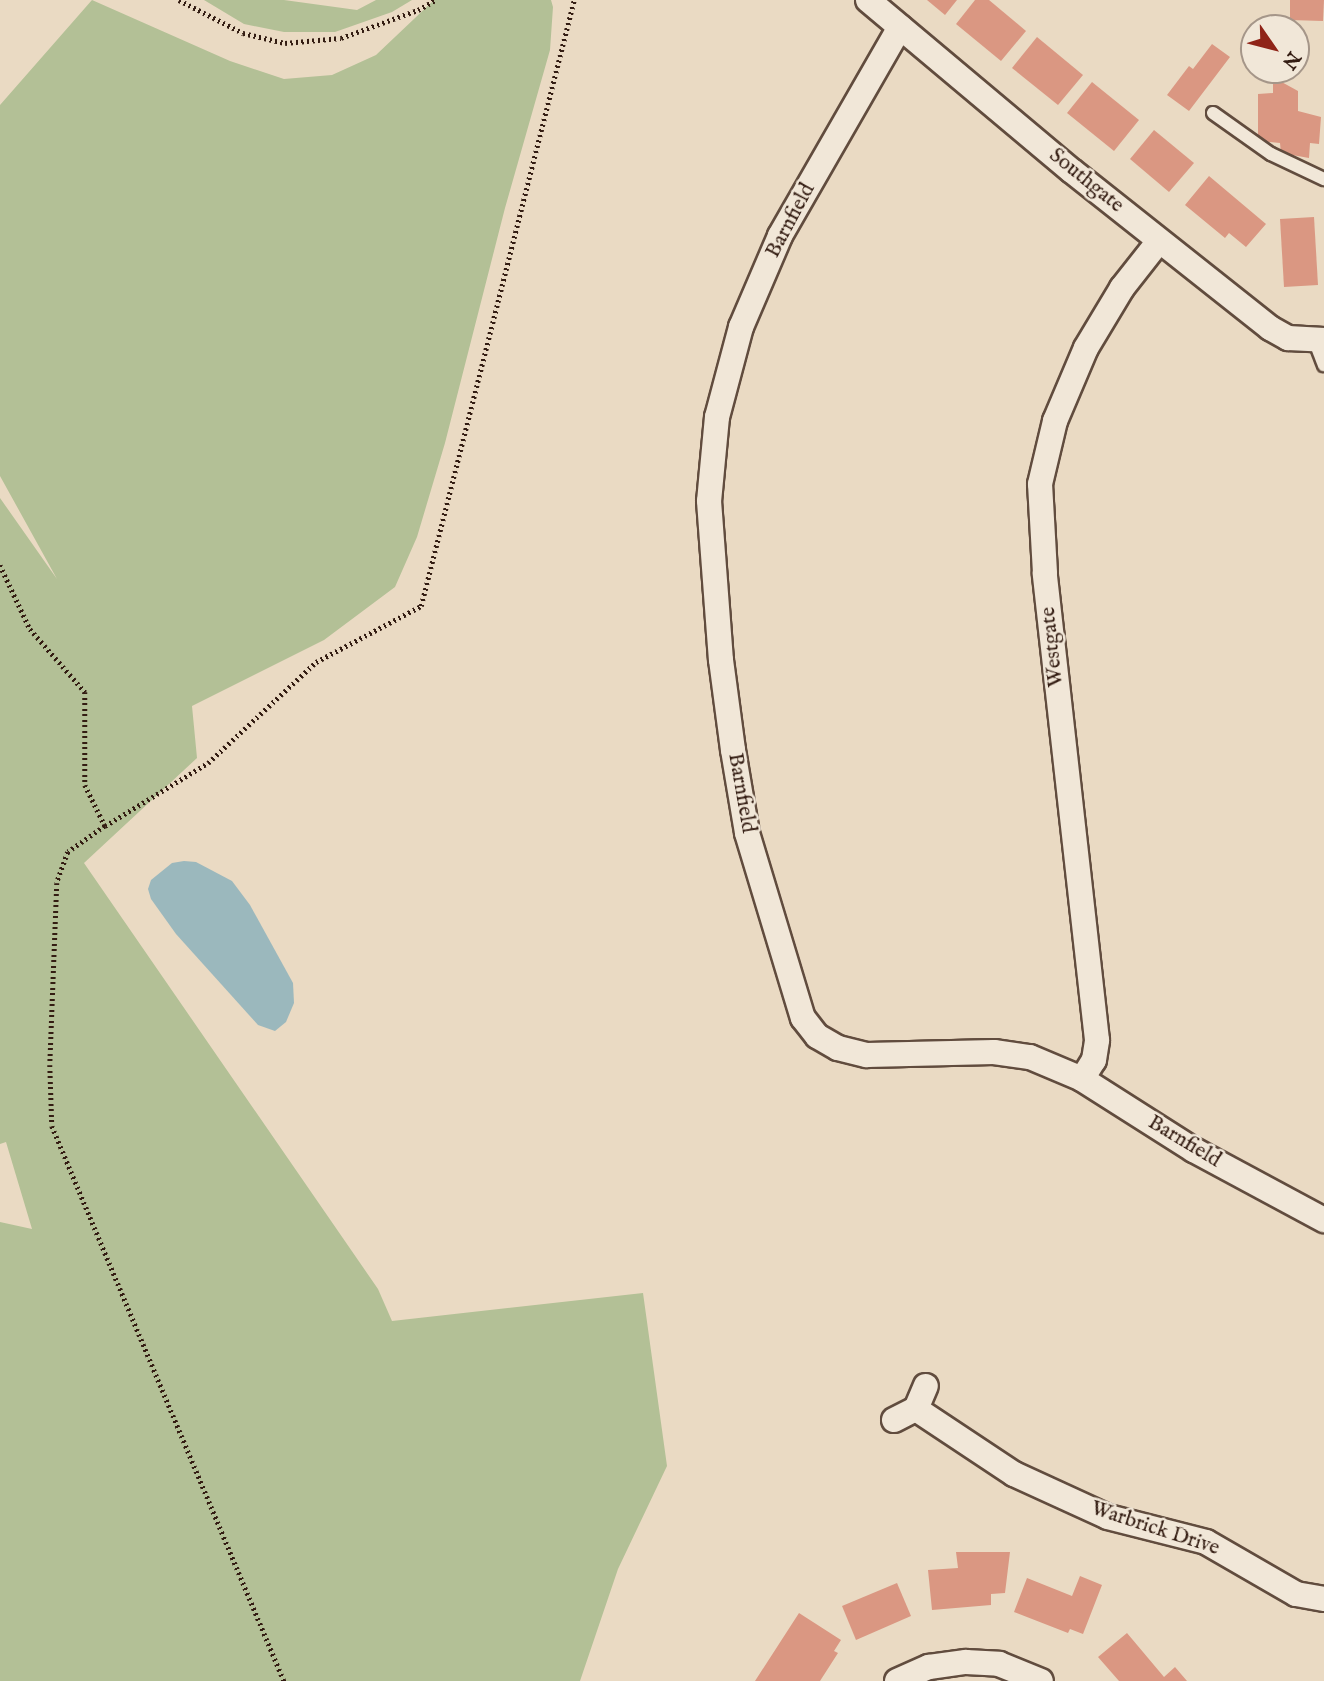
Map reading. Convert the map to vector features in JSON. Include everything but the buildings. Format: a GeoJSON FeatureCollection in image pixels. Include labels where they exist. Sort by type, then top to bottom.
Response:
{"type":"FeatureCollection","features":[{"type":"Feature","properties":{"kind":"street","name":"Southgate"},"geometry":{"type":"LineString","coordinates":[[867,0],[1159,241],[1270,328],[1288,338],[1321,349]]}},
{"type":"Feature","properties":{"kind":"street","name":"Barnfield"},"geometry":{"type":"LineString","coordinates":[[900,27],[780,236],[741,327],[717,417],[709,501],[721,660],[735,764],[747,833],[803,1018],[817,1036],[838,1048],[867,1055],[994,1052],[1030,1057],[1082,1079],[1194,1150],[1310,1215],[1324,1220]]}},
{"type":"Feature","properties":{"kind":"street","name":"Westgate"},"geometry":{"type":"LineString","coordinates":[[1082,1079],[1094,1060],[1097,1040],[1046,587],[1040,484],[1055,421],[1086,348],[1122,288],[1159,241]]}},
{"type":"Feature","properties":{"kind":"street","name":"Warbrick Drive"},"geometry":{"type":"LineString","coordinates":[[926,1386],[905,1415],[1014,1474],[1108,1517],[1206,1542],[1296,1594],[1324,1599]]}},
{"type":"Feature","properties":{"kind":"street"},"geometry":{"type":"LineString","coordinates":[[897,1681],[929,1667],[966,1662],[999,1664],[1041,1681]]}},
{"type":"Feature","properties":{"kind":"lane"},"geometry":{"type":"LineString","coordinates":[[1213,113],[1270,154],[1324,179]]}},
{"type":"Feature","properties":{"kind":"path"},"geometry":{"type":"LineString","coordinates":[[179,0],[243,33],[285,43],[341,38],[435,0]]}},
{"type":"Feature","properties":{"kind":"path"},"geometry":{"type":"LineString","coordinates":[[284,1681],[52,1126],[50,1065],[57,883],[68,852],[208,763],[316,662],[421,606],[574,0]]}},
{"type":"Feature","properties":{"kind":"path"},"geometry":{"type":"LineString","coordinates":[[0,565],[30,629],[85,692],[85,785],[105,826]]}},
{"type":"Feature","properties":{"kind":"green space"},"geometry":{"type":"Polygon","coordinates":[[[92,0],[230,61],[284,79],[332,75],[376,55],[434,0],[551,0],[553,7],[550,50],[505,208],[445,443],[417,537],[395,587],[324,640],[192,706],[197,758],[84,863],[378,1289],[392,1321],[643,1293],[667,1466],[618,1569],[580,1681],[0,1681],[0,1222],[32,1229],[6,1142],[0,1144],[0,498],[57,579],[0,476],[0,105],[92,0]]]}},
{"type":"Feature","properties":{"kind":"green space"},"geometry":{"type":"Polygon","coordinates":[[[204,0],[284,0],[357,10],[376,0],[412,0],[392,12],[335,32],[284,32],[244,24],[204,0]]]}},
{"type":"Feature","properties":{"kind":"water"},"geometry":{"type":"Polygon","coordinates":[[[196,862],[232,881],[250,905],[293,983],[294,1003],[286,1022],[275,1031],[258,1025],[176,934],[151,899],[148,889],[151,880],[172,863],[196,862]]]}}]}
